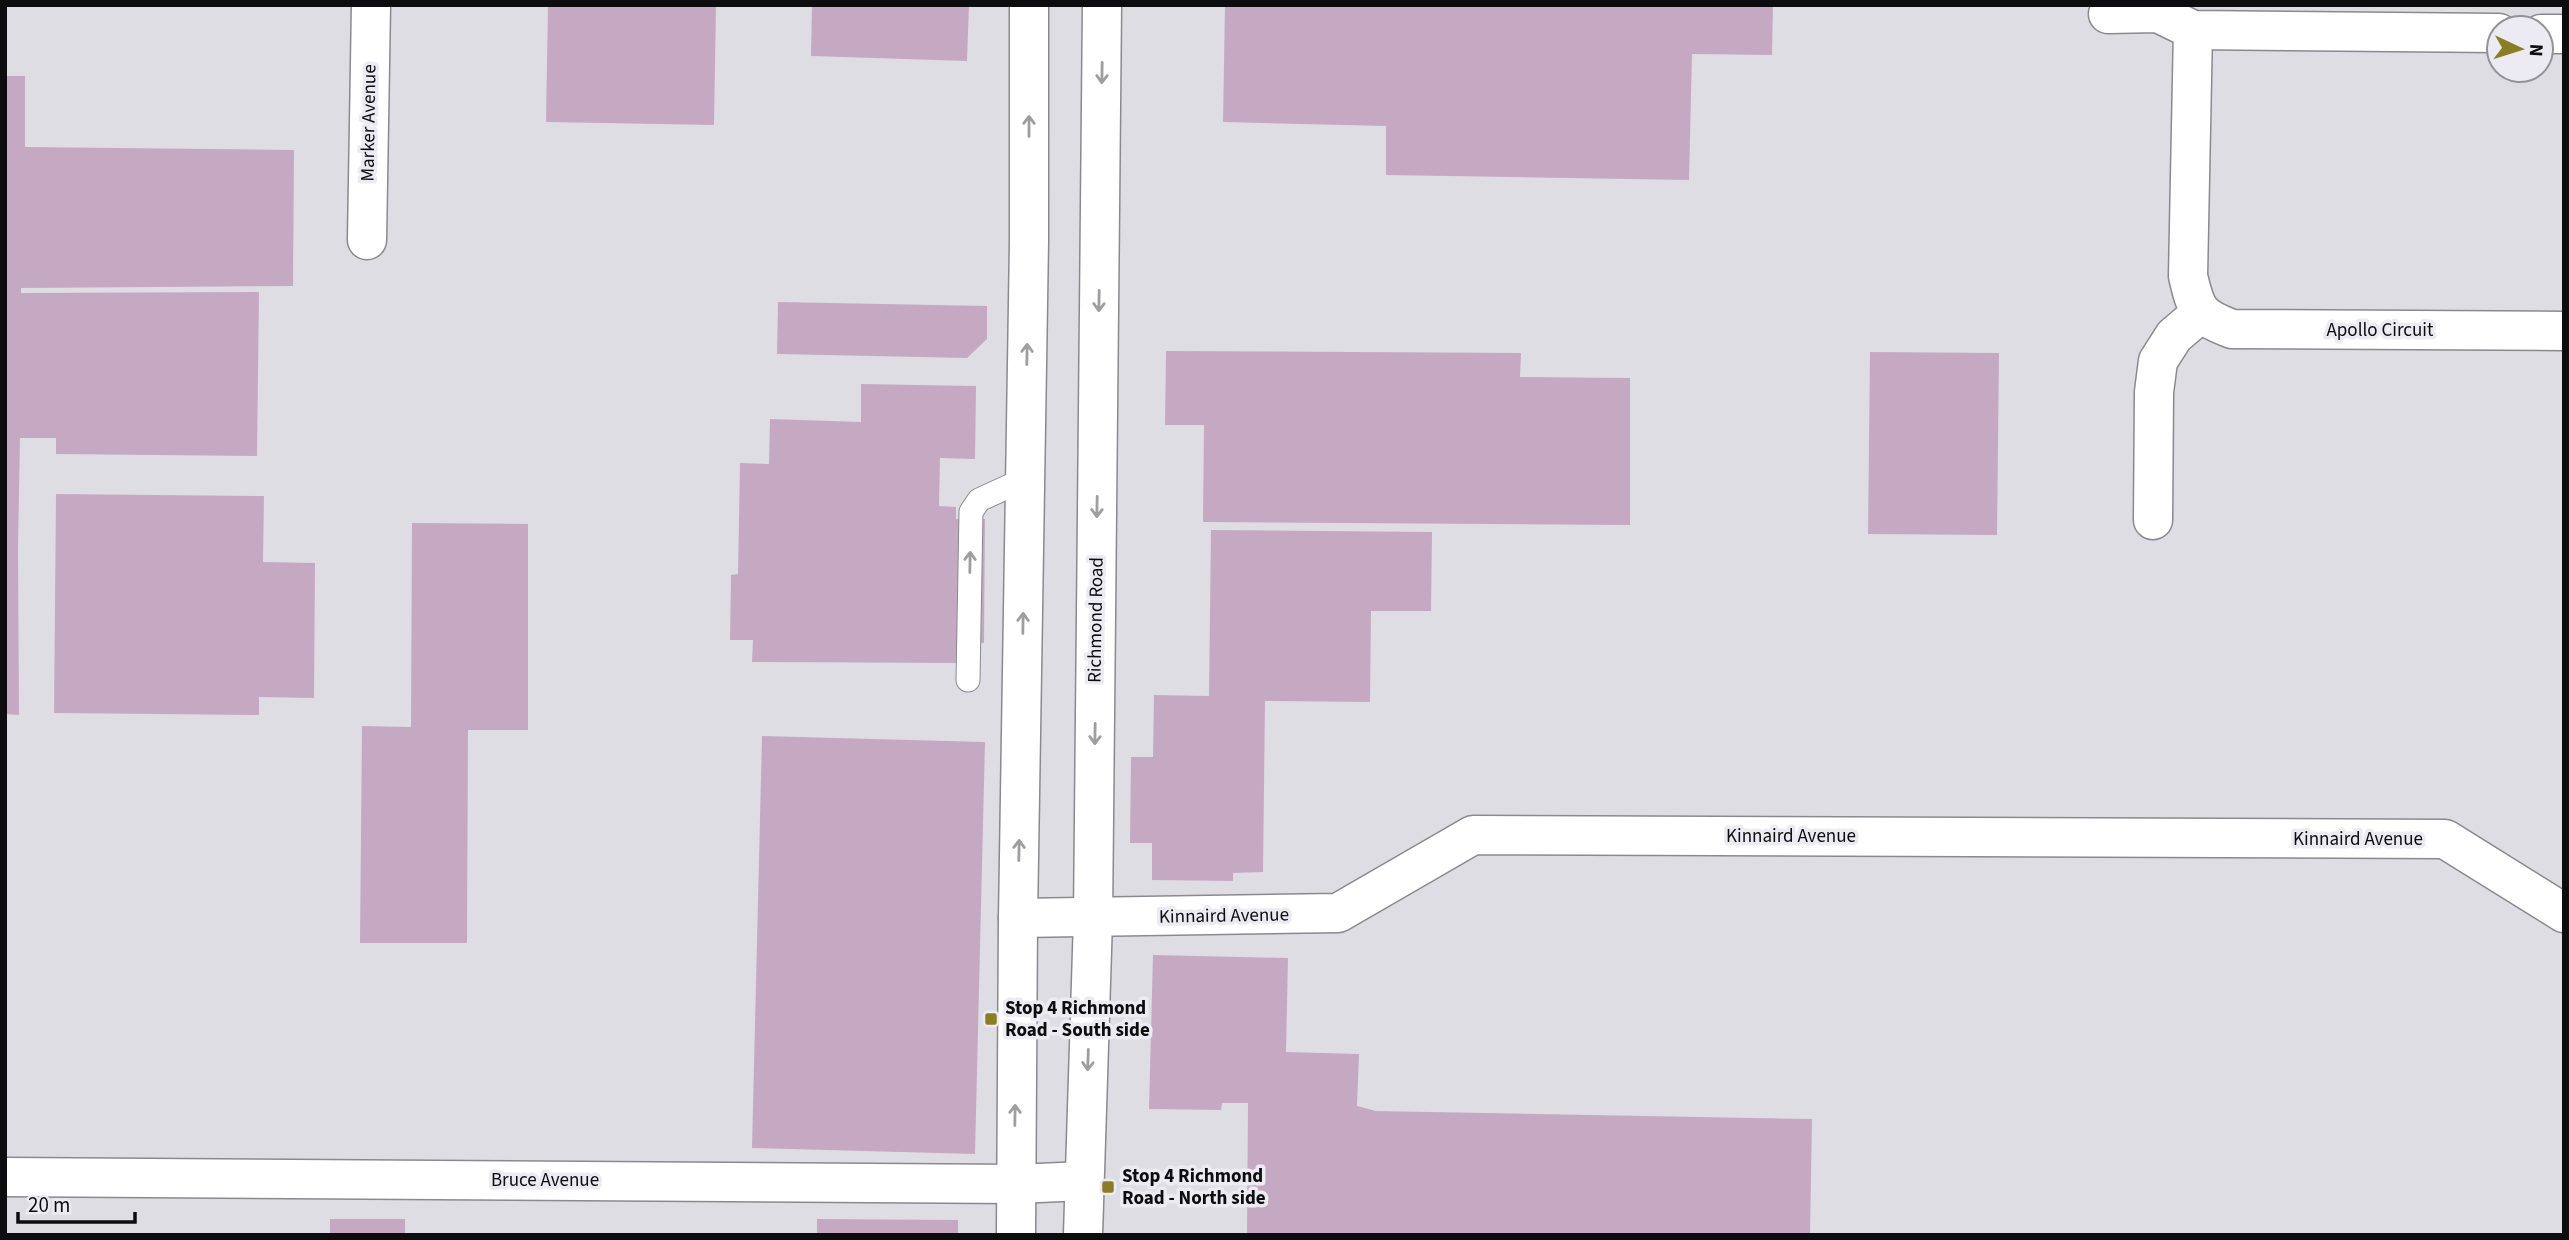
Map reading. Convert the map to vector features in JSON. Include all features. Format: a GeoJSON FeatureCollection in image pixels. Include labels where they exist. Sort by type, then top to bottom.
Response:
{"type":"FeatureCollection","features":[{"type":"Feature","properties":{"kind":"street","name":"Marker Avenue"},"geometry":{"type":"LineString","coordinates":[[367,240],[371,5]]}},
{"type":"Feature","properties":{"kind":"street"},"geometry":{"type":"LineString","coordinates":[[1016,1235],[1029,5]]}},
{"type":"Feature","properties":{"kind":"street","name":"Richmond Road"},"geometry":{"type":"LineString","coordinates":[[1083,1235],[1093,919],[1102,5]]}},
{"type":"Feature","properties":{"kind":"street"},"geometry":{"type":"LineString","coordinates":[[2108,14],[2158,13],[2193,30],[2485,33]]}},
{"type":"Feature","properties":{"kind":"street"},"geometry":{"type":"LineString","coordinates":[[2153,520],[2154,391],[2158,361],[2174,337],[2201,313],[2194,302],[2188,276],[2193,30]]}},
{"type":"Feature","properties":{"kind":"street","name":"Apollo Circuit"},"geometry":{"type":"LineString","coordinates":[[2201,313],[2210,321],[2232,329],[2564,331]]}},
{"type":"Feature","properties":{"kind":"street","name":"Kinnaird Avenue"},"geometry":{"type":"LineString","coordinates":[[1018,918],[1338,914],[1473,835],[2445,839],[2564,913]]}},
{"type":"Feature","properties":{"kind":"street","name":"Bruce Avenue"},"geometry":{"type":"LineString","coordinates":[[5,1177],[1015,1184],[1084,1181]]}},
{"type":"Feature","properties":{"kind":"lane"},"geometry":{"type":"LineString","coordinates":[[968,680],[971,512],[979,500],[1025,479]]}},
{"type":"Feature","properties":{"kind":"building"},"geometry":{"type":"Polygon","coordinates":[[[548,5],[716,5],[714,125],[546,122],[548,5]]]}},
{"type":"Feature","properties":{"kind":"building"},"geometry":{"type":"Polygon","coordinates":[[[812,5],[969,5],[967,61],[811,56],[812,5]]]}},
{"type":"Feature","properties":{"kind":"building"},"geometry":{"type":"Polygon","coordinates":[[[1225,5],[1773,5],[1772,55],[1692,54],[1689,180],[1386,175],[1386,126],[1223,122],[1225,5]]]}},
{"type":"Feature","properties":{"kind":"building"},"geometry":{"type":"Polygon","coordinates":[[[5,76],[25,76],[25,147],[294,150],[293,286],[21,288],[21,293],[259,292],[257,456],[56,454],[56,438],[20,438],[19,715],[5,714],[5,76]]]}},
{"type":"Feature","properties":{"kind":"building"},"geometry":{"type":"Polygon","coordinates":[[[778,302],[987,306],[987,339],[967,358],[777,354],[778,302]]]}},
{"type":"Feature","properties":{"kind":"building"},"geometry":{"type":"Polygon","coordinates":[[[1166,351],[1521,353],[1520,377],[1630,378],[1630,525],[1203,522],[1204,425],[1165,425],[1166,351]]]}},
{"type":"Feature","properties":{"kind":"building"},"geometry":{"type":"Polygon","coordinates":[[[1870,352],[1999,353],[1997,535],[1868,534],[1870,352]]]}},
{"type":"Feature","properties":{"kind":"building"},"geometry":{"type":"Polygon","coordinates":[[[861,384],[976,386],[975,459],[940,458],[939,506],[956,507],[956,519],[985,519],[984,643],[962,641],[961,663],[752,662],[753,640],[730,640],[731,575],[738,574],[740,463],[769,464],[770,419],[861,422],[861,384]]]}},
{"type":"Feature","properties":{"kind":"building"},"geometry":{"type":"Polygon","coordinates":[[[56,494],[264,496],[263,562],[315,563],[314,698],[259,697],[259,715],[54,713],[56,494]]]}},
{"type":"Feature","properties":{"kind":"building"},"geometry":{"type":"Polygon","coordinates":[[[412,523],[528,524],[528,730],[468,730],[467,943],[360,943],[362,726],[411,727],[412,523]]]}},
{"type":"Feature","properties":{"kind":"building"},"geometry":{"type":"Polygon","coordinates":[[[1211,530],[1432,532],[1431,611],[1371,611],[1370,702],[1265,701],[1263,872],[1233,873],[1233,881],[1152,880],[1152,843],[1130,843],[1131,757],[1153,757],[1154,695],[1209,696],[1211,530]]]}},
{"type":"Feature","properties":{"kind":"building"},"geometry":{"type":"Polygon","coordinates":[[[762,736],[985,742],[975,1154],[752,1148],[762,736]]]}},
{"type":"Feature","properties":{"kind":"building"},"geometry":{"type":"Polygon","coordinates":[[[1153,955],[1288,958],[1286,1052],[1359,1054],[1357,1106],[1376,1111],[1812,1119],[1810,1235],[1247,1235],[1248,1103],[1222,1103],[1221,1110],[1149,1109],[1153,955]]]}},
{"type":"Feature","properties":{"kind":"building"},"geometry":{"type":"Polygon","coordinates":[[[330,1219],[405,1219],[405,1235],[330,1235],[330,1219]]]}},
{"type":"Feature","properties":{"kind":"building"},"geometry":{"type":"Polygon","coordinates":[[[817,1219],[958,1220],[958,1235],[817,1235],[817,1219]]]}},
{"type":"Feature","properties":{"kind":"place","name":"Stop 4 Richmond Road - South side"},"geometry":{"type":"Point","coordinates":[991,1019]}},
{"type":"Feature","properties":{"kind":"place","name":"Stop 4 Richmond Road - North side"},"geometry":{"type":"Point","coordinates":[1108,1187]}}]}
